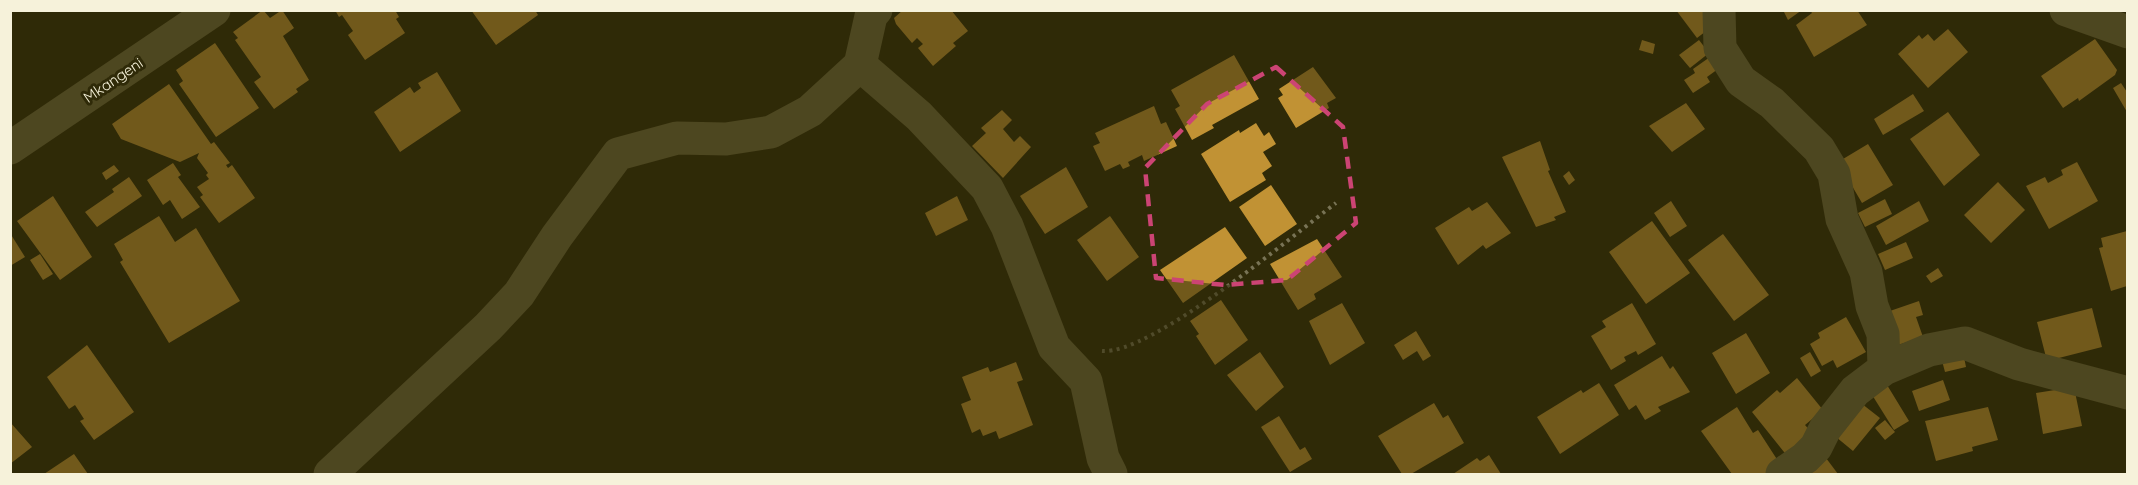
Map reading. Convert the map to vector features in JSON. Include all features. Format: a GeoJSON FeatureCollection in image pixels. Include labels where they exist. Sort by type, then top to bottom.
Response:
{"type":"FeatureCollection","features":[{"type":"Feature","properties":{"kind":"street","name":"Mkangeni"},"geometry":{"type":"LineString","coordinates":[[10,148],[214,10]]}},
{"type":"Feature","properties":{"kind":"street"},"geometry":{"type":"LineString","coordinates":[[330,474],[488,327],[519,294],[557,236],[618,154],[677,138],[726,139],[771,132],[810,111],[860,65],[872,16],[876,10]]}},
{"type":"Feature","properties":{"kind":"street"},"geometry":{"type":"LineString","coordinates":[[1719,10],[1720,48],[1741,81],[1772,103],[1819,149],[1834,174],[1842,219],[1866,272],[1872,306],[1883,334],[1884,369]]}},
{"type":"Feature","properties":{"kind":"street"},"geometry":{"type":"LineString","coordinates":[[2066,10],[2127,32]]}},
{"type":"Feature","properties":{"kind":"street"},"geometry":{"type":"LineString","coordinates":[[860,65],[919,116],[987,188],[1008,226],[1054,348],[1086,381],[1103,458],[1111,474]]}},
{"type":"Feature","properties":{"kind":"street"},"geometry":{"type":"LineString","coordinates":[[1782,474],[1805,459],[1816,447],[1825,429],[1855,391],[1884,369],[1929,351],[1965,343],[2019,364],[2127,393]]}},
{"type":"Feature","properties":{"kind":"path"},"geometry":{"type":"LineString","coordinates":[[1101,351],[1113,352],[1157,334],[1336,203]]}},
{"type":"Feature","properties":{"kind":"highlighted area"},"geometry":{"type":"Polygon","coordinates":[[[1276,67],[1343,127],[1356,223],[1287,280],[1225,285],[1156,278],[1145,168],[1207,104],[1276,67]]]}},
{"type":"Feature","properties":{"kind":"building"},"geometry":{"type":"Polygon","coordinates":[[[263,10],[270,18],[282,10],[294,28],[283,36],[309,80],[296,89],[298,92],[274,109],[254,82],[261,77],[235,40],[238,38],[233,32],[263,10]]]}},
{"type":"Feature","properties":{"kind":"building"},"geometry":{"type":"Polygon","coordinates":[[[335,10],[395,10],[399,17],[396,19],[405,33],[365,60],[348,35],[353,31],[342,15],[339,17],[335,10]]]}},
{"type":"Feature","properties":{"kind":"building"},"geometry":{"type":"Polygon","coordinates":[[[471,10],[535,10],[538,15],[496,45],[471,10]]]}},
{"type":"Feature","properties":{"kind":"building"},"geometry":{"type":"Polygon","coordinates":[[[903,10],[951,10],[968,31],[953,43],[956,46],[933,66],[918,48],[923,44],[917,38],[912,43],[896,24],[894,18],[903,10]]]}},
{"type":"Feature","properties":{"kind":"building"},"geometry":{"type":"Polygon","coordinates":[[[1676,10],[1702,10],[1714,25],[1697,38],[1676,10]]]}},
{"type":"Feature","properties":{"kind":"building"},"geometry":{"type":"Polygon","coordinates":[[[1783,10],[1802,10],[1788,20],[1783,10]]]}},
{"type":"Feature","properties":{"kind":"building"},"geometry":{"type":"Polygon","coordinates":[[[1810,10],[1857,10],[1867,25],[1814,57],[1796,25],[1812,13],[1810,10]]]}},
{"type":"Feature","properties":{"kind":"building"},"geometry":{"type":"Polygon","coordinates":[[[1948,29],[1968,52],[1928,88],[1898,54],[1919,35],[1922,39],[1928,34],[1934,41],[1948,29]]]}},
{"type":"Feature","properties":{"kind":"building"},"geometry":{"type":"Polygon","coordinates":[[[2095,39],[2117,70],[2115,75],[2079,101],[2078,98],[2063,108],[2041,76],[2095,39]]]}},
{"type":"Feature","properties":{"kind":"building"},"geometry":{"type":"Polygon","coordinates":[[[1642,40],[1655,44],[1653,54],[1639,50],[1642,40]]]}},
{"type":"Feature","properties":{"kind":"building"},"geometry":{"type":"Polygon","coordinates":[[[1699,40],[1709,53],[1690,68],[1679,55],[1699,40]]]}},
{"type":"Feature","properties":{"kind":"building"},"geometry":{"type":"Polygon","coordinates":[[[215,43],[259,108],[216,137],[179,84],[183,81],[176,70],[215,43]]]}},
{"type":"Feature","properties":{"kind":"building"},"geometry":{"type":"Polygon","coordinates":[[[1234,55],[1259,99],[1212,125],[1214,128],[1192,140],[1175,109],[1180,106],[1171,90],[1234,55]]]}},
{"type":"Feature","properties":{"kind":"building"},"geometry":{"type":"Polygon","coordinates":[[[1710,57],[1718,69],[1707,77],[1710,82],[1693,93],[1684,80],[1695,73],[1693,69],[1710,57]]]}},
{"type":"Feature","properties":{"kind":"building"},"geometry":{"type":"Polygon","coordinates":[[[1313,67],[1336,98],[1327,103],[1329,108],[1296,128],[1278,98],[1283,95],[1279,89],[1313,67]]]}},
{"type":"Feature","properties":{"kind":"building"},"geometry":{"type":"Polygon","coordinates":[[[437,72],[461,111],[400,152],[374,112],[410,87],[414,93],[421,88],[418,83],[437,72]]]}},
{"type":"Feature","properties":{"kind":"building"},"geometry":{"type":"Polygon","coordinates":[[[2121,83],[2127,92],[2127,112],[2113,88],[2121,83]]]}},
{"type":"Feature","properties":{"kind":"building"},"geometry":{"type":"Polygon","coordinates":[[[169,84],[211,144],[214,142],[230,163],[226,165],[228,168],[232,165],[255,198],[219,223],[200,197],[203,195],[197,187],[209,179],[206,175],[208,173],[197,158],[199,153],[180,162],[121,139],[112,124],[169,84]]]}},
{"type":"Feature","properties":{"kind":"building"},"geometry":{"type":"Polygon","coordinates":[[[1913,94],[1924,111],[1883,135],[1874,119],[1913,94]]]}},
{"type":"Feature","properties":{"kind":"building"},"geometry":{"type":"Polygon","coordinates":[[[1686,103],[1705,129],[1672,152],[1649,126],[1686,103]]]}},
{"type":"Feature","properties":{"kind":"building"},"geometry":{"type":"Polygon","coordinates":[[[1154,106],[1161,124],[1166,122],[1177,146],[1144,161],[1142,155],[1128,162],[1130,166],[1123,169],[1120,164],[1105,171],[1093,146],[1100,143],[1095,133],[1154,106]]]}},
{"type":"Feature","properties":{"kind":"building"},"geometry":{"type":"Polygon","coordinates":[[[1002,110],[1012,120],[1003,129],[1014,142],[1020,136],[1031,147],[1003,178],[972,146],[986,133],[981,128],[1002,110]]]}},
{"type":"Feature","properties":{"kind":"building"},"geometry":{"type":"Polygon","coordinates":[[[1948,112],[1980,155],[1944,186],[1910,139],[1948,112]]]}},
{"type":"Feature","properties":{"kind":"building"},"geometry":{"type":"Polygon","coordinates":[[[1256,123],[1264,136],[1269,132],[1276,144],[1263,152],[1272,166],[1262,173],[1266,180],[1230,202],[1201,154],[1239,130],[1240,133],[1256,123]]]}},
{"type":"Feature","properties":{"kind":"building"},"geometry":{"type":"Polygon","coordinates":[[[1540,141],[1550,170],[1548,171],[1566,212],[1554,217],[1556,220],[1536,227],[1502,157],[1540,141]]]}},
{"type":"Feature","properties":{"kind":"building"},"geometry":{"type":"Polygon","coordinates":[[[1868,144],[1893,185],[1862,203],[1838,162],[1868,144]]]}},
{"type":"Feature","properties":{"kind":"building"},"geometry":{"type":"Polygon","coordinates":[[[2077,162],[2098,201],[2049,229],[2026,186],[2045,177],[2048,183],[2063,175],[2061,170],[2077,162]]]}},
{"type":"Feature","properties":{"kind":"building"},"geometry":{"type":"Polygon","coordinates":[[[173,163],[181,175],[178,177],[200,207],[182,219],[170,200],[163,205],[147,180],[173,163]]]}},
{"type":"Feature","properties":{"kind":"building"},"geometry":{"type":"Polygon","coordinates":[[[114,165],[119,171],[106,180],[102,173],[114,165]]]}},
{"type":"Feature","properties":{"kind":"building"},"geometry":{"type":"Polygon","coordinates":[[[1066,167],[1088,207],[1045,234],[1020,196],[1066,167]]]}},
{"type":"Feature","properties":{"kind":"building"},"geometry":{"type":"Polygon","coordinates":[[[1569,171],[1575,180],[1569,185],[1563,176],[1569,171]]]}},
{"type":"Feature","properties":{"kind":"building"},"geometry":{"type":"Polygon","coordinates":[[[129,177],[142,196],[97,227],[85,212],[114,192],[112,189],[129,177]]]}},
{"type":"Feature","properties":{"kind":"building"},"geometry":{"type":"Polygon","coordinates":[[[1998,182],[2025,210],[1991,243],[1964,215],[1998,182]]]}},
{"type":"Feature","properties":{"kind":"building"},"geometry":{"type":"Polygon","coordinates":[[[1271,185],[1297,224],[1265,246],[1239,207],[1271,185]]]}},
{"type":"Feature","properties":{"kind":"building"},"geometry":{"type":"Polygon","coordinates":[[[53,196],[92,257],[60,280],[17,221],[53,196]]]}},
{"type":"Feature","properties":{"kind":"building"},"geometry":{"type":"Polygon","coordinates":[[[957,196],[968,220],[936,236],[925,213],[957,196]]]}},
{"type":"Feature","properties":{"kind":"building"},"geometry":{"type":"Polygon","coordinates":[[[1885,199],[1892,214],[1865,227],[1858,213],[1885,199]]]}},
{"type":"Feature","properties":{"kind":"building"},"geometry":{"type":"Polygon","coordinates":[[[1671,201],[1687,226],[1670,237],[1654,213],[1671,201]]]}},
{"type":"Feature","properties":{"kind":"building"},"geometry":{"type":"Polygon","coordinates":[[[1919,201],[1929,221],[1886,245],[1876,226],[1919,201]]]}},
{"type":"Feature","properties":{"kind":"building"},"geometry":{"type":"Polygon","coordinates":[[[1487,202],[1511,233],[1486,249],[1483,245],[1458,265],[1435,228],[1469,207],[1472,211],[1487,202]]]}},
{"type":"Feature","properties":{"kind":"building"},"geometry":{"type":"Polygon","coordinates":[[[159,216],[175,242],[196,228],[240,301],[169,343],[120,262],[123,260],[114,244],[159,216]]]}},
{"type":"Feature","properties":{"kind":"building"},"geometry":{"type":"Polygon","coordinates":[[[1110,216],[1139,257],[1107,281],[1077,240],[1110,216]]]}},
{"type":"Feature","properties":{"kind":"building"},"geometry":{"type":"Polygon","coordinates":[[[1652,221],[1690,273],[1646,304],[1609,252],[1652,221]]]}},
{"type":"Feature","properties":{"kind":"building"},"geometry":{"type":"Polygon","coordinates":[[[1225,227],[1247,258],[1183,303],[1160,270],[1225,227]]]}},
{"type":"Feature","properties":{"kind":"building"},"geometry":{"type":"Polygon","coordinates":[[[2127,231],[2127,286],[2111,291],[2099,248],[2103,247],[2101,238],[2127,231]]]}},
{"type":"Feature","properties":{"kind":"building"},"geometry":{"type":"Polygon","coordinates":[[[10,233],[25,257],[10,266],[10,233]]]}},
{"type":"Feature","properties":{"kind":"building"},"geometry":{"type":"Polygon","coordinates":[[[1723,234],[1769,295],[1734,321],[1688,260],[1723,234]]]}},
{"type":"Feature","properties":{"kind":"building"},"geometry":{"type":"Polygon","coordinates":[[[1317,239],[1342,277],[1314,294],[1316,299],[1298,310],[1270,264],[1317,239]]]}},
{"type":"Feature","properties":{"kind":"building"},"geometry":{"type":"Polygon","coordinates":[[[1906,242],[1913,258],[1885,270],[1878,254],[1906,242]]]}},
{"type":"Feature","properties":{"kind":"building"},"geometry":{"type":"Polygon","coordinates":[[[40,254],[53,274],[43,280],[30,260],[40,254]]]}},
{"type":"Feature","properties":{"kind":"building"},"geometry":{"type":"Polygon","coordinates":[[[1938,268],[1943,276],[1931,283],[1926,276],[1938,268]]]}},
{"type":"Feature","properties":{"kind":"building"},"geometry":{"type":"Polygon","coordinates":[[[1221,300],[1248,340],[1215,365],[1196,336],[1199,334],[1190,321],[1221,300]]]}},
{"type":"Feature","properties":{"kind":"building"},"geometry":{"type":"Polygon","coordinates":[[[1919,301],[1923,315],[1916,317],[1923,337],[1898,345],[1887,312],[1919,301]]]}},
{"type":"Feature","properties":{"kind":"building"},"geometry":{"type":"Polygon","coordinates":[[[1342,303],[1365,343],[1330,365],[1309,321],[1342,303]]]}},
{"type":"Feature","properties":{"kind":"building"},"geometry":{"type":"Polygon","coordinates":[[[1632,303],[1656,344],[1638,355],[1636,351],[1624,357],[1626,361],[1611,370],[1591,336],[1606,327],[1602,321],[1632,303]]]}},
{"type":"Feature","properties":{"kind":"building"},"geometry":{"type":"Polygon","coordinates":[[[2092,308],[2102,347],[2047,361],[2037,322],[2092,308]]]}},
{"type":"Feature","properties":{"kind":"building"},"geometry":{"type":"Polygon","coordinates":[[[1846,317],[1866,352],[1837,368],[1833,360],[1822,366],[1810,344],[1820,338],[1818,333],[1846,317]]]}},
{"type":"Feature","properties":{"kind":"building"},"geometry":{"type":"Polygon","coordinates":[[[1416,331],[1431,356],[1423,361],[1417,351],[1403,360],[1394,345],[1416,331]]]}},
{"type":"Feature","properties":{"kind":"building"},"geometry":{"type":"Polygon","coordinates":[[[1746,333],[1770,373],[1736,394],[1712,353],[1746,333]]]}},
{"type":"Feature","properties":{"kind":"building"},"geometry":{"type":"Polygon","coordinates":[[[87,345],[134,412],[94,440],[80,421],[84,419],[75,405],[69,409],[47,377],[87,345]]]}},
{"type":"Feature","properties":{"kind":"building"},"geometry":{"type":"Polygon","coordinates":[[[1260,352],[1284,387],[1256,411],[1227,375],[1260,352]]]}},
{"type":"Feature","properties":{"kind":"building"},"geometry":{"type":"Polygon","coordinates":[[[1810,352],[1821,371],[1811,377],[1800,358],[1810,352]]]}},
{"type":"Feature","properties":{"kind":"building"},"geometry":{"type":"Polygon","coordinates":[[[1963,352],[1966,367],[1945,372],[1941,357],[1963,352]]]}},
{"type":"Feature","properties":{"kind":"building"},"geometry":{"type":"Polygon","coordinates":[[[1662,356],[1670,369],[1673,366],[1690,392],[1658,407],[1661,411],[1645,420],[1636,405],[1629,410],[1614,385],[1662,356]]]}},
{"type":"Feature","properties":{"kind":"building"},"geometry":{"type":"Polygon","coordinates":[[[1016,362],[1023,380],[1017,382],[1033,425],[999,439],[996,431],[983,436],[980,429],[972,433],[961,404],[971,400],[962,377],[988,367],[990,372],[1016,362]]]}},
{"type":"Feature","properties":{"kind":"building"},"geometry":{"type":"Polygon","coordinates":[[[1797,378],[1823,410],[1805,425],[1813,434],[1788,457],[1752,412],[1777,390],[1780,393],[1797,378]]]}},
{"type":"Feature","properties":{"kind":"building"},"geometry":{"type":"Polygon","coordinates":[[[1884,380],[1909,421],[1894,430],[1869,390],[1884,380]]]}},
{"type":"Feature","properties":{"kind":"building"},"geometry":{"type":"Polygon","coordinates":[[[1943,380],[1950,400],[1919,411],[1912,391],[1943,380]]]}},
{"type":"Feature","properties":{"kind":"building"},"geometry":{"type":"Polygon","coordinates":[[[1599,383],[1619,415],[1560,454],[1537,417],[1581,390],[1583,393],[1599,383]]]}},
{"type":"Feature","properties":{"kind":"building"},"geometry":{"type":"Polygon","coordinates":[[[2074,387],[2082,426],[2043,434],[2036,393],[2074,387]]]}},
{"type":"Feature","properties":{"kind":"building"},"geometry":{"type":"Polygon","coordinates":[[[1857,400],[1880,418],[1853,451],[1830,432],[1857,400]]]}},
{"type":"Feature","properties":{"kind":"building"},"geometry":{"type":"Polygon","coordinates":[[[1434,403],[1443,418],[1448,415],[1464,443],[1411,474],[1402,474],[1378,436],[1434,403]]]}},
{"type":"Feature","properties":{"kind":"building"},"geometry":{"type":"Polygon","coordinates":[[[1737,407],[1753,433],[1758,430],[1780,464],[1765,474],[1732,474],[1701,431],[1737,407]]]}},
{"type":"Feature","properties":{"kind":"building"},"geometry":{"type":"Polygon","coordinates":[[[1988,407],[1998,440],[1972,447],[1973,451],[1936,461],[1925,421],[1988,407]]]}},
{"type":"Feature","properties":{"kind":"building"},"geometry":{"type":"Polygon","coordinates":[[[1279,416],[1300,450],[1305,447],[1312,459],[1290,472],[1261,427],[1279,416]]]}},
{"type":"Feature","properties":{"kind":"building"},"geometry":{"type":"Polygon","coordinates":[[[1885,420],[1895,432],[1885,440],[1875,428],[1885,420]]]}},
{"type":"Feature","properties":{"kind":"building"},"geometry":{"type":"Polygon","coordinates":[[[10,422],[32,447],[10,464],[10,422]]]}},
{"type":"Feature","properties":{"kind":"building"},"geometry":{"type":"Polygon","coordinates":[[[74,454],[88,474],[44,474],[74,454]]]}},
{"type":"Feature","properties":{"kind":"building"},"geometry":{"type":"Polygon","coordinates":[[[1489,455],[1501,474],[1453,474],[1477,458],[1480,461],[1489,455]]]}},
{"type":"Feature","properties":{"kind":"building"},"geometry":{"type":"Polygon","coordinates":[[[1826,458],[1838,474],[1805,474],[1826,458]]]}}]}
